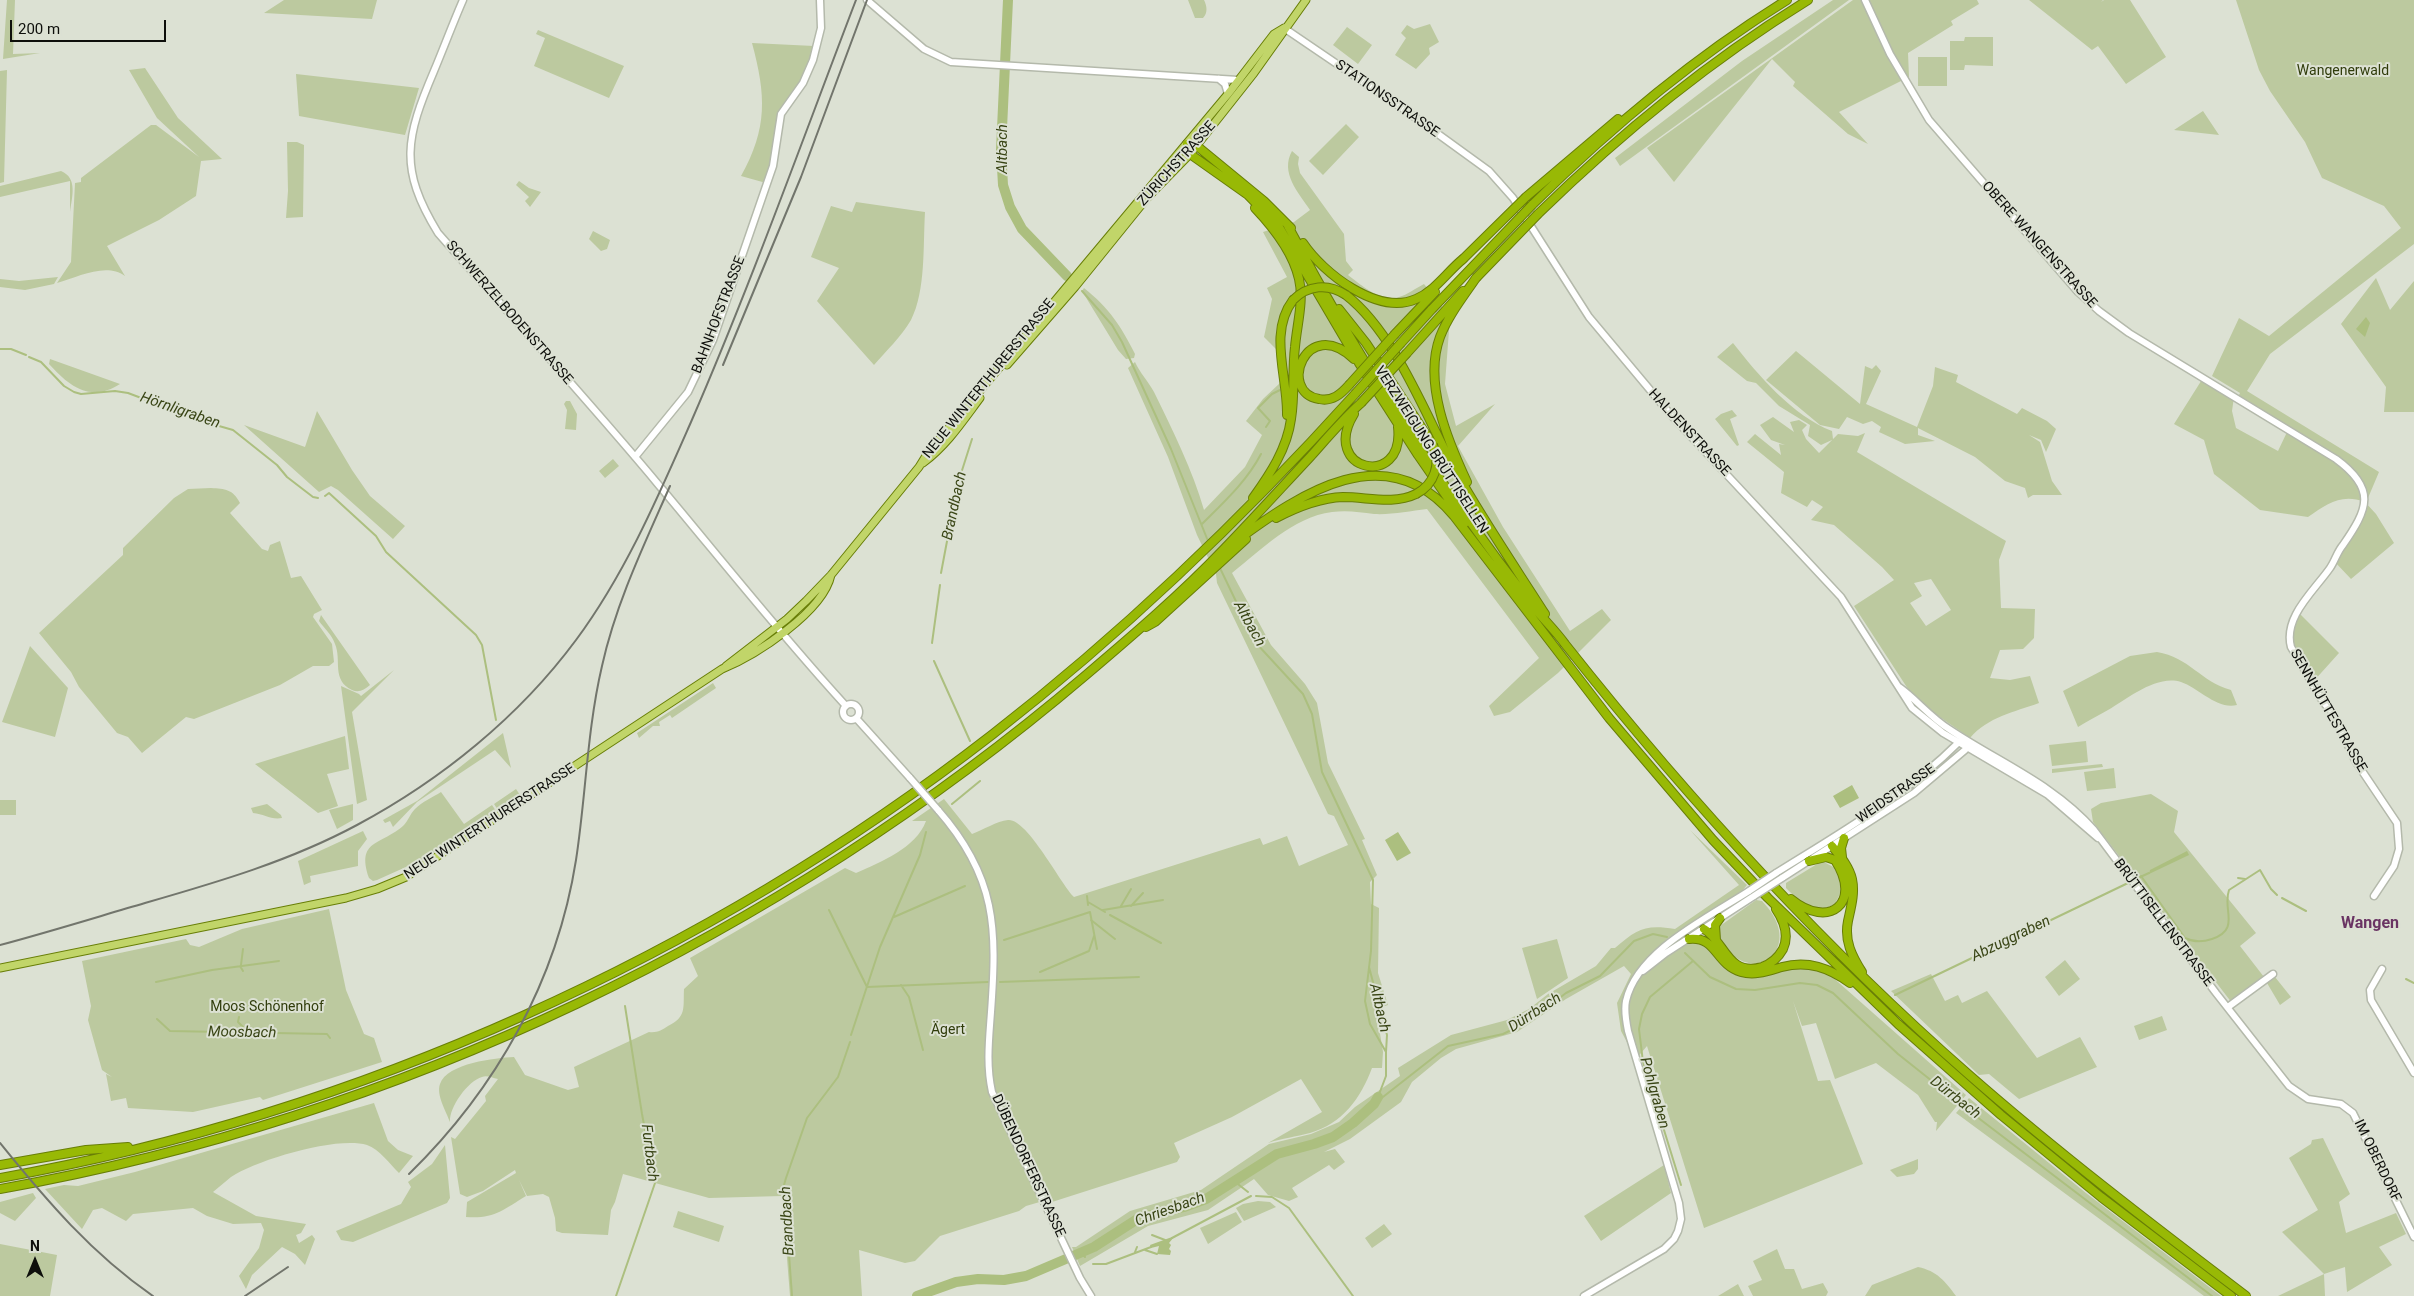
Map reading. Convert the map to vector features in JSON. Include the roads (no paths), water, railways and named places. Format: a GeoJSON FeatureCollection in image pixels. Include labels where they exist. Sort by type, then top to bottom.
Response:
{"type":"FeatureCollection","features":[{"type":"Feature","properties":{"kind":"highway"},"geometry":{"type":"LineString","coordinates":[[1359,363],[1343,350],[1328,345],[1315,347],[1302,359],[1298,372],[1300,382],[1305,391],[1312,397],[1324,400],[1331,398],[1349,385],[1424,299],[1526,197],[1633,107],[1683,69],[1787,0]]}},
{"type":"Feature","properties":{"kind":"highway"},"geometry":{"type":"LineString","coordinates":[[0,1189],[154,1156],[307,1111],[452,1058],[594,996],[726,926],[870,838],[1014,734],[1135,632],[1223,551],[1476,278],[1538,214],[1604,151],[1669,96],[1730,50],[1808,0]]}},
{"type":"Feature","properties":{"kind":"highway"},"geometry":{"type":"LineString","coordinates":[[0,1178],[88,1160],[286,1105],[435,1052],[571,993],[700,927],[824,853],[954,764],[1078,665],[1267,490],[1432,309],[1532,205],[1591,149],[1709,53]]}},
{"type":"Feature","properties":{"kind":"highway"},"geometry":{"type":"LineString","coordinates":[[1248,506],[1271,472],[1289,431],[1294,357],[1301,304],[1299,279],[1292,259],[1282,241],[1259,211],[1236,188],[1190,154],[1187,144],[1196,146],[1264,201],[1323,266],[1367,297],[1394,304],[1424,299]]}},
{"type":"Feature","properties":{"kind":"highway","name":"VERZWEIGUNG BRÜTTISELLEN"},"geometry":{"type":"LineString","coordinates":[[1236,188],[1260,206],[1283,232],[1359,363],[1397,424],[1474,536],[1481,551]]}},
{"type":"Feature","properties":{"kind":"highway"},"geometry":{"type":"LineString","coordinates":[[1288,226],[1373,372],[1433,465],[1529,601],[1644,742],[1764,876],[1869,983],[1967,1074],[2049,1142],[2246,1296]]}},
{"type":"Feature","properties":{"kind":"highway"},"geometry":{"type":"LineString","coordinates":[[1476,278],[1444,326],[1434,364],[1440,406],[1454,451],[1487,522]]}},
{"type":"Feature","properties":{"kind":"highway"},"geometry":{"type":"LineString","coordinates":[[1284,442],[1287,408],[1280,333],[1284,316],[1293,300],[1302,292],[1318,287],[1330,287],[1346,295],[1360,308],[1390,348],[1408,377],[1452,464],[1555,631]]}},
{"type":"Feature","properties":{"kind":"highway"},"geometry":{"type":"LineString","coordinates":[[1135,632],[1155,622],[1246,539],[1290,510],[1330,498],[1393,500],[1416,494],[1427,486],[1435,474],[1437,459],[1433,445],[1363,338],[1327,294]]}},
{"type":"Feature","properties":{"kind":"highway"},"geometry":{"type":"LineString","coordinates":[[1360,403],[1348,425],[1345,439],[1347,451],[1359,463],[1367,466],[1377,466],[1391,459],[1398,446],[1397,424]]}},
{"type":"Feature","properties":{"kind":"highway"},"geometry":{"type":"LineString","coordinates":[[1223,551],[1255,526],[1302,497],[1347,479],[1374,475],[1402,479],[1430,491],[1450,510],[1549,642],[1609,718],[1713,840],[1768,898],[1943,1065],[2038,1147],[2231,1296]]}},
{"type":"Feature","properties":{"kind":"highway"},"geometry":{"type":"LineString","coordinates":[[1839,861],[1844,838]]}},
{"type":"Feature","properties":{"kind":"highway"},"geometry":{"type":"LineString","coordinates":[[1764,876],[1804,909],[1815,913],[1827,913],[1840,905],[1846,891],[1839,861],[1830,844]]}},
{"type":"Feature","properties":{"kind":"highway"},"geometry":{"type":"LineString","coordinates":[[1809,861],[1826,857],[1839,861],[1851,876],[1853,889],[1847,930],[1848,945],[1852,956],[1869,983]]}},
{"type":"Feature","properties":{"kind":"highway"},"geometry":{"type":"LineString","coordinates":[[1689,939],[1700,938],[1713,943],[1729,959],[1744,967],[1759,967],[1774,960],[1784,946],[1785,931],[1781,917],[1768,898]]}},
{"type":"Feature","properties":{"kind":"highway"},"geometry":{"type":"LineString","coordinates":[[1713,943],[1714,930],[1719,915]]}},
{"type":"Feature","properties":{"kind":"highway"},"geometry":{"type":"LineString","coordinates":[[1704,929],[1722,960],[1737,971],[1755,974],[1793,964],[1815,965],[1842,977],[1875,1002]]}},
{"type":"Feature","properties":{"kind":"highway"},"geometry":{"type":"LineString","coordinates":[[0,1164],[86,1150],[145,1145]]}},
{"type":"Feature","properties":{"kind":"main road","name":"ZÜRICHSTRASSE"},"geometry":{"type":"LineString","coordinates":[[1064,295],[1228,94],[1278,40],[1284,28],[1306,0]]}},
{"type":"Feature","properties":{"kind":"main road","name":"ZÜRICHSTRASSE"},"geometry":{"type":"LineString","coordinates":[[1064,295],[1147,198],[1190,154],[1241,82]]}},
{"type":"Feature","properties":{"kind":"main road","name":"NEUE WINTERTHURERSTRASSE"},"geometry":{"type":"LineString","coordinates":[[0,968],[366,893],[390,884],[424,866],[722,669],[752,653],[779,630],[793,626],[821,597],[828,587],[831,575],[919,467],[941,448],[963,423],[978,400],[1064,295]]}},
{"type":"Feature","properties":{"kind":"street","name":"SCHWERZELBODENSTRASSE"},"geometry":{"type":"LineString","coordinates":[[463,0],[424,93],[412,131],[414,142],[411,155],[417,191],[424,211],[438,232],[634,457]]}},
{"type":"Feature","properties":{"kind":"street","name":"BAHNHOFSTRASSE"},"geometry":{"type":"LineString","coordinates":[[634,457],[688,392],[713,340],[774,166],[781,114],[803,83],[813,60],[820,30],[820,0]]}},
{"type":"Feature","properties":{"kind":"street"},"geometry":{"type":"LineString","coordinates":[[868,0],[886,18],[929,53],[952,62],[1241,82]]}},
{"type":"Feature","properties":{"kind":"street","name":"OBERE WANGENSTRASSE"},"geometry":{"type":"LineString","coordinates":[[1865,0],[1890,54],[1929,120],[2078,292],[2120,327],[2346,466],[2357,480],[2365,502]]}},
{"type":"Feature","properties":{"kind":"street","name":"STATIONSSTRASSE"},"geometry":{"type":"LineString","coordinates":[[1284,28],[1409,113],[1489,171]]}},
{"type":"Feature","properties":{"kind":"street"},"geometry":{"type":"LineString","coordinates":[[1219,79],[1225,84],[1228,94]]}},
{"type":"Feature","properties":{"kind":"street","name":"HALDENSTRASSE"},"geometry":{"type":"LineString","coordinates":[[1489,171],[1513,198],[1589,317],[1671,415],[1838,593],[1902,695],[1920,716],[1959,742],[1967,744]]}},
{"type":"Feature","properties":{"kind":"street"},"geometry":{"type":"LineString","coordinates":[[634,457],[779,630],[846,706]]}},
{"type":"Feature","properties":{"kind":"street","name":"SENNHÜTTESTRASSE"},"geometry":{"type":"LineString","coordinates":[[2365,502],[2363,512],[2357,524],[2340,548],[2331,567],[2294,618],[2289,638],[2291,647],[2323,702],[2332,712],[2342,737],[2356,762],[2397,822],[2399,850],[2394,866],[2374,896]]}},
{"type":"Feature","properties":{"kind":"street","name":"HALDENSTRASSE"},"geometry":{"type":"LineString","coordinates":[[1898,687],[1935,720],[1967,744]]}},
{"type":"Feature","properties":{"kind":"street"},"geometry":{"type":"LineString","coordinates":[[851,704],[858,707],[859,714],[856,718],[851,720],[845,717],[844,710],[846,706],[851,704]]}},
{"type":"Feature","properties":{"kind":"street","name":"DÜBENDORFERSTRASSE"},"geometry":{"type":"LineString","coordinates":[[856,718],[938,810],[959,836],[975,863],[992,915],[994,957],[988,1065],[992,1092],[1075,1267],[1091,1296]]}},
{"type":"Feature","properties":{"kind":"street","name":"WEIDSTRASSE"},"geometry":{"type":"LineString","coordinates":[[1636,978],[1653,963],[1704,929],[1749,890],[1809,861],[1848,827],[1916,782],[1943,760],[1959,742]]}},
{"type":"Feature","properties":{"kind":"street","name":"WEIDSTRASSE"},"geometry":{"type":"LineString","coordinates":[[1584,1296],[1664,1249],[1674,1239],[1678,1231],[1681,1212],[1676,1189],[1628,1031],[1626,1001],[1639,970],[1653,955],[1690,930],[1754,896],[1779,876],[1830,844],[1844,838],[1914,793],[1967,744]]}},
{"type":"Feature","properties":{"kind":"street","name":"BRÜTTISELLENSTRASSE"},"geometry":{"type":"LineString","coordinates":[[1967,744],[2048,795],[2098,838],[2289,1086],[2298,1094]]}},
{"type":"Feature","properties":{"kind":"street"},"geometry":{"type":"LineString","coordinates":[[1690,930],[1704,929]]}},
{"type":"Feature","properties":{"kind":"street"},"geometry":{"type":"LineString","coordinates":[[2382,969],[2370,990],[2371,1000],[2414,1073]]}},
{"type":"Feature","properties":{"kind":"street"},"geometry":{"type":"LineString","coordinates":[[2228,1007],[2273,974]]}},
{"type":"Feature","properties":{"kind":"street","name":"IM OBERDORF"},"geometry":{"type":"LineString","coordinates":[[2298,1094],[2308,1099],[2341,1104],[2353,1113],[2414,1237]]}},
{"type":"Feature","properties":{"kind":"waterway","name":"Altbach"},"geometry":{"type":"LineString","coordinates":[[1008,0],[1001,150],[1003,185],[1010,207],[1022,229],[1067,276]]}},
{"type":"Feature","properties":{"kind":"waterway","name":"Altbach"},"geometry":{"type":"LineString","coordinates":[[1082,291],[1112,325],[1122,342],[1171,449],[1208,541]]}},
{"type":"Feature","properties":{"kind":"waterway"},"geometry":{"type":"LineString","coordinates":[[0,349],[11,349],[26,355]]}},
{"type":"Feature","properties":{"kind":"waterway","name":"Hörnligraben"},"geometry":{"type":"LineString","coordinates":[[29,357],[41,362],[64,386],[74,392],[81,394],[115,391],[128,393],[205,422],[233,430],[277,465],[287,477],[313,497],[318,498]]}},
{"type":"Feature","properties":{"kind":"waterway"},"geometry":{"type":"LineString","coordinates":[[1266,427],[1270,421],[1258,408],[1272,394],[1280,390]]}},
{"type":"Feature","properties":{"kind":"waterway","name":"Brandbach"},"geometry":{"type":"LineString","coordinates":[[941,573],[958,483],[972,439]]}},
{"type":"Feature","properties":{"kind":"waterway"},"geometry":{"type":"LineString","coordinates":[[1202,524],[1242,482],[1261,454]]}},
{"type":"Feature","properties":{"kind":"waterway"},"geometry":{"type":"LineString","coordinates":[[325,496],[329,493],[376,536],[386,552],[476,635],[482,645],[496,720]]}},
{"type":"Feature","properties":{"kind":"waterway","name":"Altbach"},"geometry":{"type":"LineString","coordinates":[[1219,566],[1256,643],[1303,694],[1312,714],[1322,772],[1373,880],[1371,951],[1365,1001],[1370,1024],[1386,1052],[1386,1076],[1378,1097]]}},
{"type":"Feature","properties":{"kind":"waterway","name":"Brandbach"},"geometry":{"type":"LineString","coordinates":[[932,643],[940,585]]}},
{"type":"Feature","properties":{"kind":"waterway","name":"Brandbach"},"geometry":{"type":"LineString","coordinates":[[934,661],[970,741]]}},
{"type":"Feature","properties":{"kind":"waterway","name":"Brandbach"},"geometry":{"type":"LineString","coordinates":[[952,804],[980,781]]}},
{"type":"Feature","properties":{"kind":"waterway","name":"Brandbach"},"geometry":{"type":"LineString","coordinates":[[851,1035],[880,947],[920,855],[926,832]]}},
{"type":"Feature","properties":{"kind":"waterway"},"geometry":{"type":"LineString","coordinates":[[2141,876],[2185,938],[2195,941],[2212,939],[2221,935],[2226,930],[2229,918],[2227,905],[2229,890],[2260,870],[2271,889],[2277,895]]}},
{"type":"Feature","properties":{"kind":"waterway","name":"Abzuggraben"},"geometry":{"type":"LineString","coordinates":[[2138,878],[2149,873]]}},
{"type":"Feature","properties":{"kind":"waterway"},"geometry":{"type":"LineString","coordinates":[[2238,878],[2245,879]]}},
{"type":"Feature","properties":{"kind":"waterway","name":"Abzuggraben"},"geometry":{"type":"LineString","coordinates":[[1895,995],[2128,883]]}},
{"type":"Feature","properties":{"kind":"waterway"},"geometry":{"type":"LineString","coordinates":[[894,917],[965,886]]}},
{"type":"Feature","properties":{"kind":"waterway"},"geometry":{"type":"LineString","coordinates":[[1121,906],[1131,889]]}},
{"type":"Feature","properties":{"kind":"waterway"},"geometry":{"type":"LineString","coordinates":[[1131,906],[1143,893]]}},
{"type":"Feature","properties":{"kind":"waterway"},"geometry":{"type":"LineString","coordinates":[[1087,896],[1088,905]]}},
{"type":"Feature","properties":{"kind":"waterway"},"geometry":{"type":"LineString","coordinates":[[2282,898],[2306,911]]}},
{"type":"Feature","properties":{"kind":"waterway"},"geometry":{"type":"LineString","coordinates":[[1103,910],[1163,900]]}},
{"type":"Feature","properties":{"kind":"waterway"},"geometry":{"type":"LineString","coordinates":[[1088,902],[1105,912]]}},
{"type":"Feature","properties":{"kind":"waterway"},"geometry":{"type":"LineString","coordinates":[[829,910],[867,987],[988,982]]}},
{"type":"Feature","properties":{"kind":"waterway"},"geometry":{"type":"LineString","coordinates":[[1090,912],[1097,949]]}},
{"type":"Feature","properties":{"kind":"waterway"},"geometry":{"type":"LineString","coordinates":[[1004,940],[1090,912]]}},
{"type":"Feature","properties":{"kind":"waterway"},"geometry":{"type":"LineString","coordinates":[[1110,915],[1161,943]]}},
{"type":"Feature","properties":{"kind":"waterway"},"geometry":{"type":"LineString","coordinates":[[1091,920],[1115,939]]}},
{"type":"Feature","properties":{"kind":"waterway","name":"Dürrbach"},"geometry":{"type":"LineString","coordinates":[[1374,1104],[1448,1046],[1503,1034],[1528,1022],[1566,993],[1600,976],[1634,941],[1653,934],[1667,937]]}},
{"type":"Feature","properties":{"kind":"waterway"},"geometry":{"type":"LineString","coordinates":[[1040,972],[1089,951],[1094,936]]}},
{"type":"Feature","properties":{"kind":"waterway"},"geometry":{"type":"LineString","coordinates":[[241,965],[243,949]]}},
{"type":"Feature","properties":{"kind":"waterway","name":"Dürrbach"},"geometry":{"type":"LineString","coordinates":[[1685,953],[1710,977],[1736,989],[1755,990],[1800,983],[1817,985],[1833,993],[1898,1054],[1981,1120],[2212,1296]]}},
{"type":"Feature","properties":{"kind":"waterway"},"geometry":{"type":"LineString","coordinates":[[156,982],[212,970],[279,961]]}},
{"type":"Feature","properties":{"kind":"waterway","name":"Pohlgraben"},"geometry":{"type":"LineString","coordinates":[[1681,1185],[1643,1062],[1639,1029],[1642,1014],[1650,997],[1693,961]]}},
{"type":"Feature","properties":{"kind":"waterway"},"geometry":{"type":"LineString","coordinates":[[240,966],[243,971]]}},
{"type":"Feature","properties":{"kind":"waterway","name":"Altbach"},"geometry":{"type":"LineString","coordinates":[[1369,967],[1387,1035],[1386,1052]]}},
{"type":"Feature","properties":{"kind":"waterway"},"geometry":{"type":"LineString","coordinates":[[1000,982],[1139,977]]}},
{"type":"Feature","properties":{"kind":"waterway"},"geometry":{"type":"LineString","coordinates":[[2406,979],[2414,983]]}},
{"type":"Feature","properties":{"kind":"waterway"},"geometry":{"type":"LineString","coordinates":[[901,985],[909,997],[923,1050]]}},
{"type":"Feature","properties":{"kind":"waterway","name":"Furtbach"},"geometry":{"type":"LineString","coordinates":[[616,1296],[655,1183],[625,1006]]}},
{"type":"Feature","properties":{"kind":"waterway"},"geometry":{"type":"LineString","coordinates":[[239,1017],[238,1022],[243,1027],[242,1032]]}},
{"type":"Feature","properties":{"kind":"waterway","name":"Moosbach"},"geometry":{"type":"LineString","coordinates":[[157,1019],[170,1031],[327,1034],[330,1038]]}},
{"type":"Feature","properties":{"kind":"waterway","name":"Brandbach"},"geometry":{"type":"LineString","coordinates":[[792,1296],[784,1185],[807,1118],[838,1077],[850,1042]]}},
{"type":"Feature","properties":{"kind":"waterway","name":"Chriesbach"},"geometry":{"type":"LineString","coordinates":[[917,1296],[956,1282],[978,1279],[1004,1280],[1026,1276],[1094,1247],[1139,1218],[1184,1207],[1206,1199],[1277,1154],[1333,1137],[1353,1123],[1374,1104],[1378,1097]]}},
{"type":"Feature","properties":{"kind":"waterway"},"geometry":{"type":"LineString","coordinates":[[1234,1181],[1248,1192]]}},
{"type":"Feature","properties":{"kind":"waterway"},"geometry":{"type":"LineString","coordinates":[[1172,1238],[1251,1196]]}},
{"type":"Feature","properties":{"kind":"waterway"},"geometry":{"type":"LineString","coordinates":[[1256,1196],[1272,1197],[1289,1208],[1353,1296]]}},
{"type":"Feature","properties":{"kind":"waterway"},"geometry":{"type":"LineString","coordinates":[[1152,1235],[1165,1240]]}},
{"type":"Feature","properties":{"kind":"waterway"},"geometry":{"type":"LineString","coordinates":[[1135,1252],[1137,1247]]}},
{"type":"Feature","properties":{"kind":"waterway"},"geometry":{"type":"LineString","coordinates":[[1093,1264],[1106,1264],[1151,1247]]}},
{"type":"Feature","properties":{"kind":"waterway"},"geometry":{"type":"LineString","coordinates":[[1145,1250],[1157,1254]]}},
{"type":"Feature","properties":{"kind":"waterway","name":"Chriesbach"},"geometry":{"type":"LineString","coordinates":[[1081,1253],[1085,1257]]}},
{"type":"Feature","properties":{"kind":"railway"},"geometry":{"type":"LineString","coordinates":[[0,945],[226,879],[280,860],[332,838],[419,788],[477,744],[530,695],[554,668],[594,615],[625,562],[653,507],[734,318],[856,0]]}},
{"type":"Feature","properties":{"kind":"railway"},"geometry":{"type":"LineString","coordinates":[[723,365],[801,177],[867,0]]}},
{"type":"Feature","properties":{"kind":"railway"},"geometry":{"type":"LineString","coordinates":[[409,1174],[469,1106],[495,1069],[518,1030],[538,990],[554,948],[567,905],[576,860],[593,714],[602,666],[623,597],[670,486]]}},
{"type":"Feature","properties":{"kind":"railway"},"geometry":{"type":"LineString","coordinates":[[0,1143],[71,1225],[110,1262],[153,1296]]}},
{"type":"Feature","properties":{"kind":"railway"},"geometry":{"type":"LineString","coordinates":[[245,1296],[288,1267]]}},
{"type":"Feature","properties":{"kind":"district","name":"Wangen"},"geometry":{"type":"Point","coordinates":[2370,924]}},
{"type":"Feature","properties":{"kind":"park label","name":"Wangenerwald"},"geometry":{"type":"Point","coordinates":[2343,71]}},
{"type":"Feature","properties":{"kind":"park label","name":"Moos Schönenhof"},"geometry":{"type":"Point","coordinates":[267,1007]}},
{"type":"Feature","properties":{"kind":"park label","name":"Ägert"},"geometry":{"type":"Point","coordinates":[948,1030]}}]}
